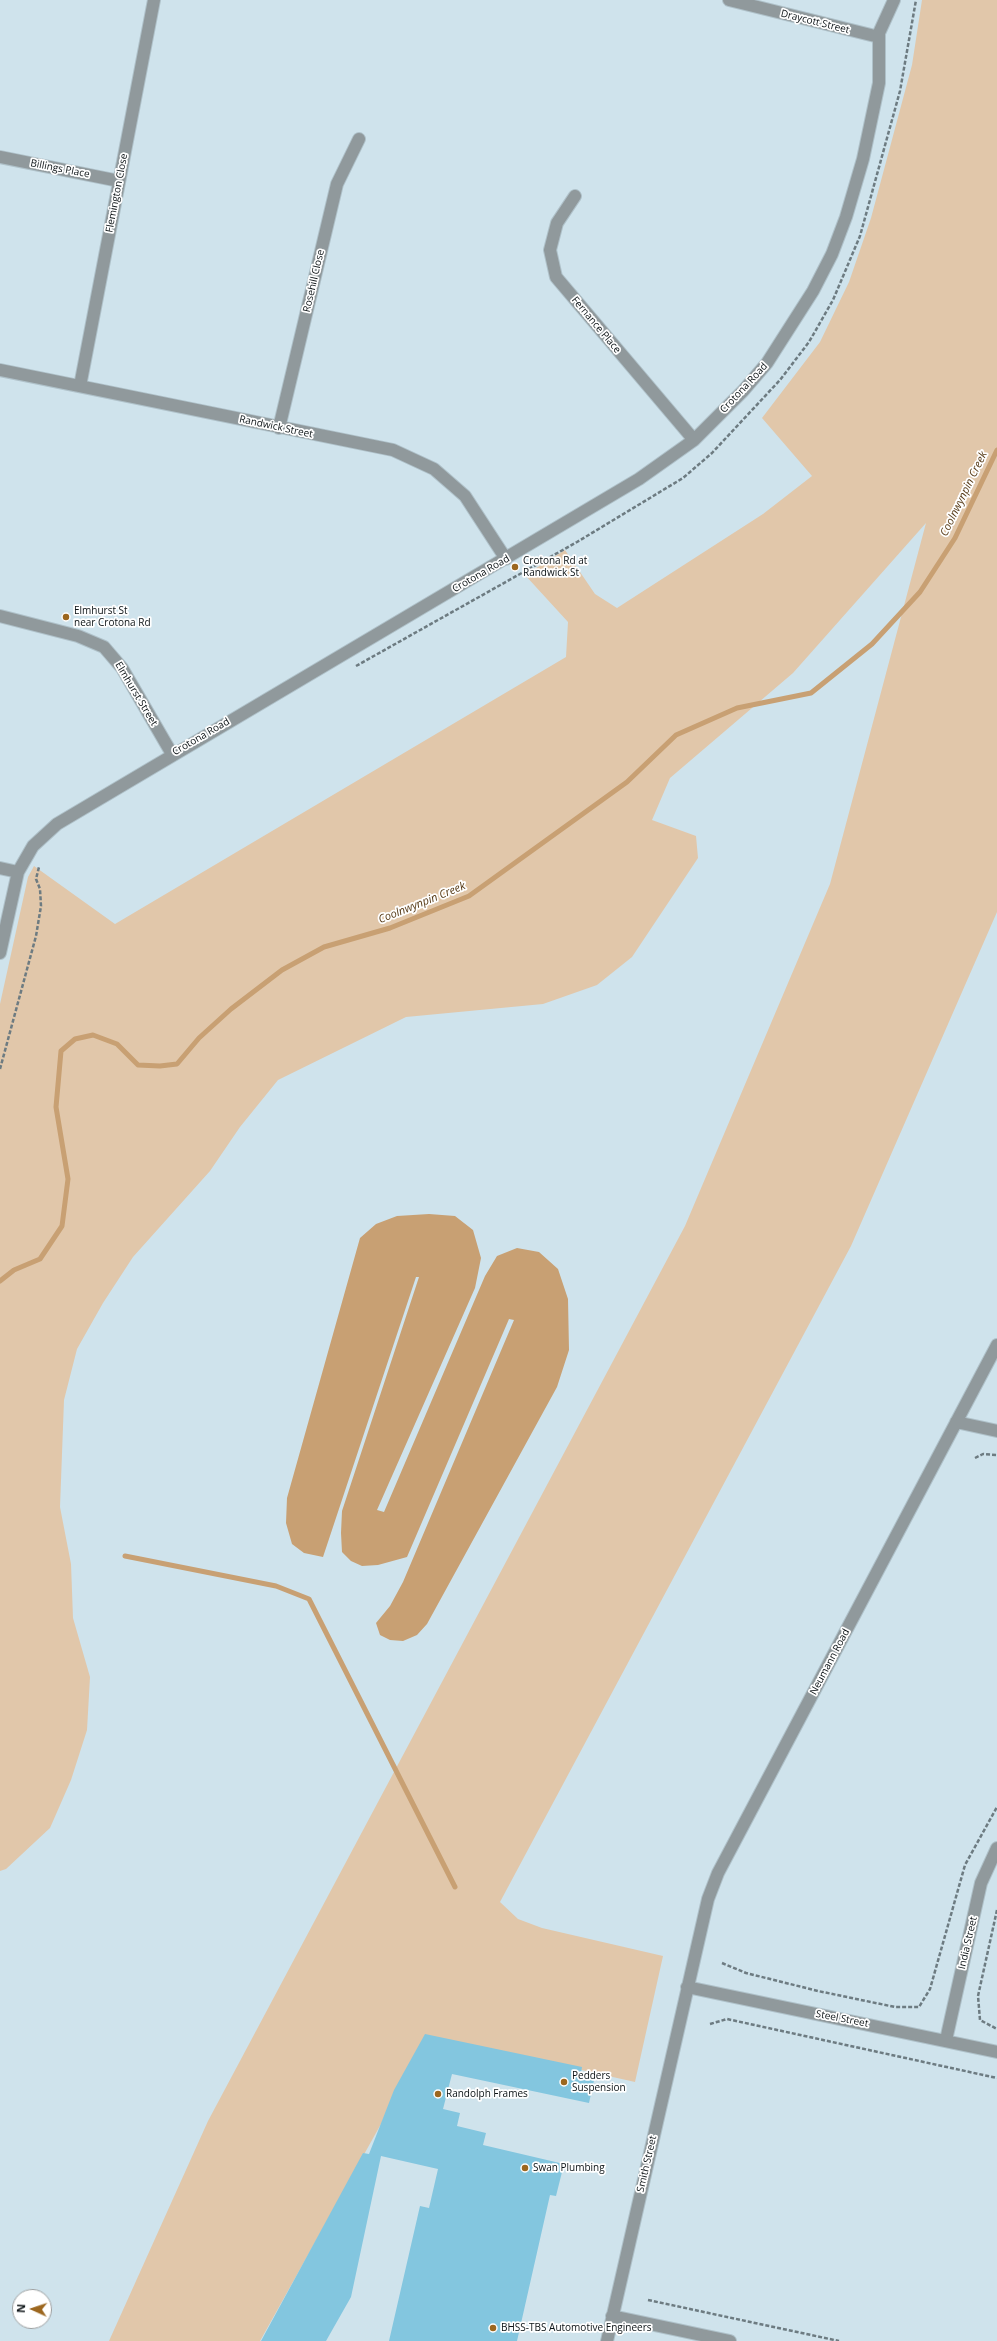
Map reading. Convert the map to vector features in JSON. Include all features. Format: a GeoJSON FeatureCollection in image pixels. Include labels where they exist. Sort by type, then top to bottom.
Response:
{"type":"FeatureCollection","features":[{"type":"Feature","properties":{"kind":"street","name":"Flemington Close"},"geometry":{"type":"LineString","coordinates":[[80,386],[154,0]]}},
{"type":"Feature","properties":{"kind":"street","name":"Draycott Street"},"geometry":{"type":"LineString","coordinates":[[729,0],[879,37]]}},
{"type":"Feature","properties":{"kind":"street"},"geometry":{"type":"LineString","coordinates":[[879,37],[882,26],[892,8],[894,0]]}},
{"type":"Feature","properties":{"kind":"street","name":"Crotona Road"},"geometry":{"type":"LineString","coordinates":[[0,952],[18,872],[33,846],[57,824],[172,754],[506,559],[639,479],[694,440],[743,391],[767,363],[813,291],[832,254],[846,217],[861,166],[874,107],[880,73],[879,37]]}},
{"type":"Feature","properties":{"kind":"street","name":"Rosehill Close"},"geometry":{"type":"LineString","coordinates":[[279,428],[337,184],[359,138]]}},
{"type":"Feature","properties":{"kind":"street","name":"Billings Place"},"geometry":{"type":"LineString","coordinates":[[0,157],[119,181]]}},
{"type":"Feature","properties":{"kind":"street","name":"Fernance Place"},"geometry":{"type":"LineString","coordinates":[[575,196],[557,223],[550,250],[556,277],[694,440]]}},
{"type":"Feature","properties":{"kind":"street","name":"Randwick Street"},"geometry":{"type":"LineString","coordinates":[[0,370],[393,450],[434,469],[465,496],[506,559]]}},
{"type":"Feature","properties":{"kind":"street","name":"Elmhurst Street"},"geometry":{"type":"LineString","coordinates":[[0,616],[78,636],[104,647],[122,668],[172,754]]}},
{"type":"Feature","properties":{"kind":"street"},"geometry":{"type":"LineString","coordinates":[[0,868],[18,872]]}},
{"type":"Feature","properties":{"kind":"street","name":"Neumann Road"},"geometry":{"type":"LineString","coordinates":[[687,1988],[708,1899],[718,1873],[997,1345]]}},
{"type":"Feature","properties":{"kind":"street"},"geometry":{"type":"LineString","coordinates":[[956,1422],[997,1431]]}},
{"type":"Feature","properties":{"kind":"street","name":"India Street"},"geometry":{"type":"LineString","coordinates":[[946,2040],[981,1883],[997,1848]]}},
{"type":"Feature","properties":{"kind":"street","name":"Steel Street"},"geometry":{"type":"LineString","coordinates":[[687,1988],[946,2040],[997,2052]]}},
{"type":"Feature","properties":{"kind":"street","name":"Smith Street"},"geometry":{"type":"LineString","coordinates":[[607,2341],[687,1988]]}},
{"type":"Feature","properties":{"kind":"street"},"geometry":{"type":"LineString","coordinates":[[612,2316],[730,2341]]}},
{"type":"Feature","properties":{"kind":"path"},"geometry":{"type":"LineString","coordinates":[[975,1458],[983,1454],[997,1455]]}},
{"type":"Feature","properties":{"kind":"path"},"geometry":{"type":"LineString","coordinates":[[722,1963],[746,1973],[818,1991],[895,2007],[919,2007],[930,1989],[966,1865],[997,1807]]}},
{"type":"Feature","properties":{"kind":"path"},"geometry":{"type":"LineString","coordinates":[[997,1910],[978,1996],[980,2020],[997,2029]]}},
{"type":"Feature","properties":{"kind":"path"},"geometry":{"type":"LineString","coordinates":[[710,2024],[728,2019],[997,2078]]}},
{"type":"Feature","properties":{"kind":"path"},"geometry":{"type":"LineString","coordinates":[[648,2300],[839,2341]]}},
{"type":"Feature","properties":{"kind":"shaded area"},"geometry":{"type":"Polygon","coordinates":[[[922,0],[997,0],[997,912],[851,1246],[500,1902],[518,1919],[542,1928],[663,1956],[635,2082],[430,2036],[260,2341],[109,2341],[208,2121],[685,1226],[830,884],[926,523],[793,673],[670,778],[652,820],[696,836],[698,858],[632,957],[597,985],[543,1004],[406,1017],[278,1080],[240,1127],[210,1171],[133,1257],[103,1303],[77,1349],[64,1400],[60,1507],[71,1564],[73,1618],[90,1677],[87,1730],[71,1780],[50,1828],[6,1869],[0,1871],[0,1004],[28,877],[34,866],[115,924],[566,657],[568,622],[525,575],[565,550],[595,594],[617,608],[763,514],[812,476],[762,418],[820,342],[849,282],[871,218],[912,65],[922,0]]]}},
{"type":"Feature","properties":{"kind":"shaded area"},"geometry":{"type":"Polygon","coordinates":[[[429,1214],[455,1216],[473,1230],[481,1258],[475,1288],[377,1510],[384,1512],[485,1276],[497,1256],[517,1248],[539,1252],[558,1269],[568,1299],[569,1350],[557,1387],[427,1624],[417,1635],[403,1641],[390,1640],[380,1635],[376,1623],[390,1606],[403,1582],[514,1320],[509,1319],[407,1557],[378,1565],[362,1566],[351,1561],[342,1552],[341,1533],[342,1511],[419,1277],[416,1277],[323,1557],[304,1553],[292,1544],[286,1523],[287,1498],[360,1238],[376,1224],[397,1216],[429,1214]]]}},
{"type":"Feature","properties":{"kind":"building"},"geometry":{"type":"Polygon","coordinates":[[[425,2034],[582,2067],[581,2073],[595,2076],[589,2103],[452,2074],[443,2109],[460,2113],[457,2126],[486,2133],[483,2145],[564,2164],[556,2196],[550,2195],[517,2341],[389,2341],[420,2206],[429,2208],[438,2169],[381,2156],[351,2297],[326,2341],[261,2341],[363,2153],[369,2154],[394,2090],[425,2034]]]}},
{"type":"Feature","properties":{"kind":"waterway","name":"Coolnwynpin Creek"},"geometry":{"type":"LineString","coordinates":[[0,1281],[14,1270],[40,1259],[62,1226],[68,1179],[56,1107],[61,1051],[75,1039],[93,1035],[117,1044],[138,1065],[160,1066],[177,1064],[199,1038],[231,1009],[282,970],[324,947],[390,928],[469,896],[627,782],[676,735],[737,708],[811,693],[872,644],[920,592],[955,538],[997,450]]}},
{"type":"Feature","properties":{"kind":"waterway"},"geometry":{"type":"LineString","coordinates":[[125,1556],[276,1586],[309,1599],[455,1887]]}},
{"type":"Feature","properties":{"kind":"place","name":"Crotona Rd at Randwick St"},"geometry":{"type":"Point","coordinates":[515,567]}},
{"type":"Feature","properties":{"kind":"place","name":"Elmhurst St near Crotona Rd"},"geometry":{"type":"Point","coordinates":[66,617]}},
{"type":"Feature","properties":{"kind":"place","name":"Pedders Suspension"},"geometry":{"type":"Point","coordinates":[564,2082]}},
{"type":"Feature","properties":{"kind":"place","name":"Randolph Frames"},"geometry":{"type":"Point","coordinates":[438,2094]}},
{"type":"Feature","properties":{"kind":"place","name":"Swan Plumbing"},"geometry":{"type":"Point","coordinates":[525,2168]}},
{"type":"Feature","properties":{"kind":"place","name":"BHSS-TBS Automotive Engineers"},"geometry":{"type":"Point","coordinates":[493,2328]}}]}
